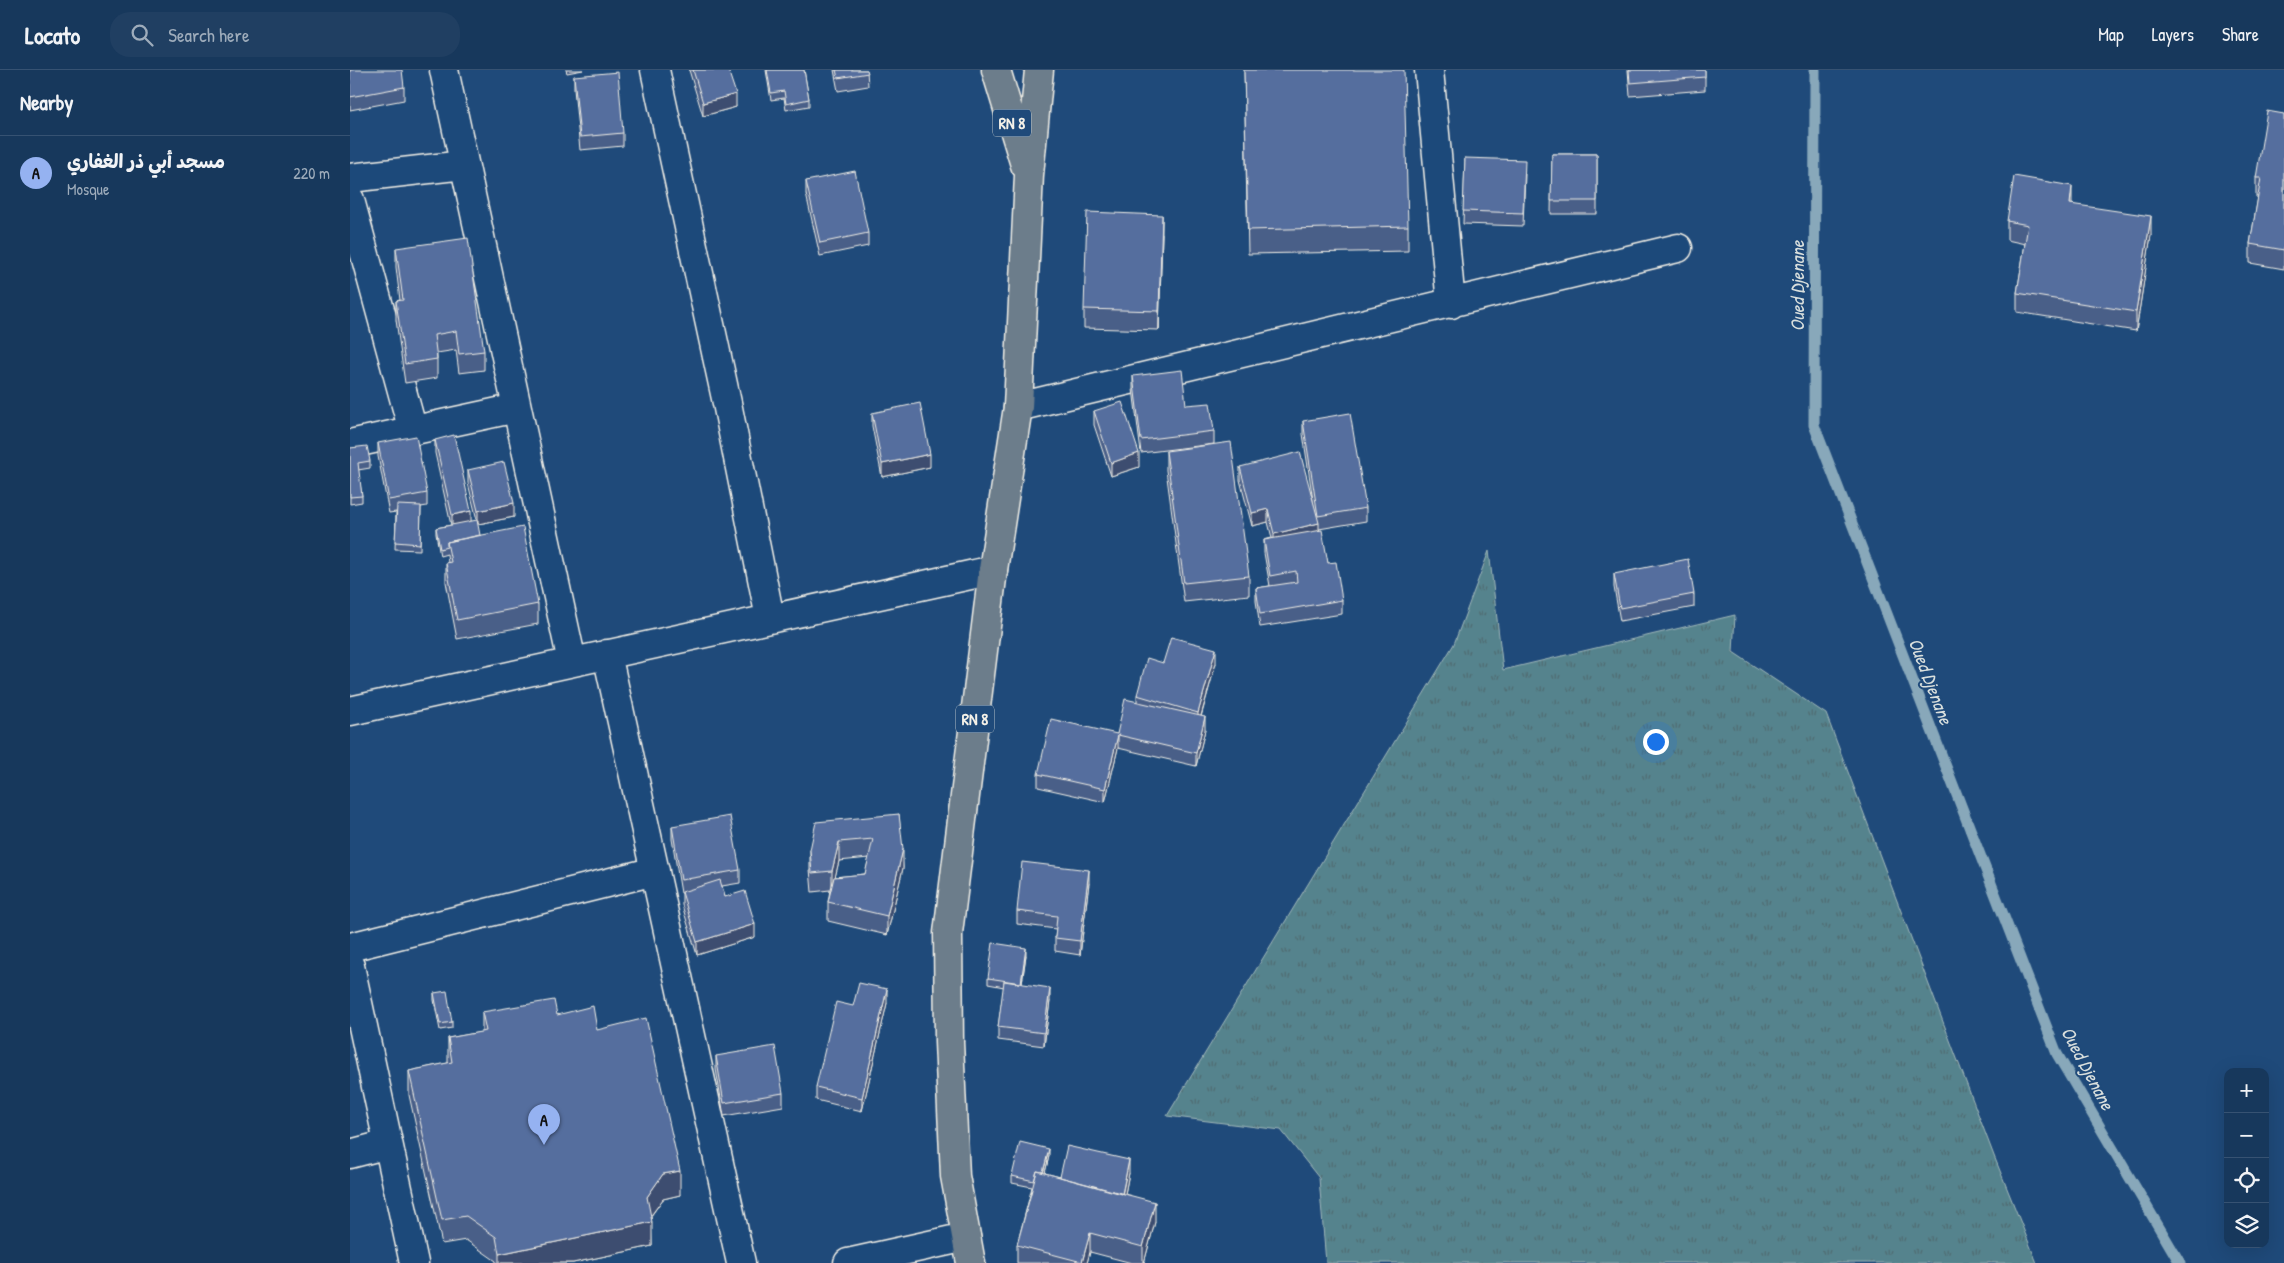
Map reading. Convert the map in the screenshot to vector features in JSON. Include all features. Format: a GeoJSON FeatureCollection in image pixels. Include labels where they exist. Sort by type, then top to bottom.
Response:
{"type":"FeatureCollection","features":[{"type":"Feature","properties":{"kind":"main road","name":"RN 8"},"geometry":{"type":"LineString","coordinates":[[996,70],[1029,176]]}},
{"type":"Feature","properties":{"kind":"main road","name":"RN 8"},"geometry":{"type":"LineString","coordinates":[[968,1250],[955,1176],[949,1042],[948,933],[993,570],[1018,407],[1029,176],[1039,70]]}},
{"type":"Feature","properties":{"kind":"street"},"geometry":{"type":"LineString","coordinates":[[444,70],[572,662]]}},
{"type":"Feature","properties":{"kind":"street"},"geometry":{"type":"LineString","coordinates":[[655,70],[727,403],[770,618]]}},
{"type":"Feature","properties":{"kind":"street"},"geometry":{"type":"LineString","coordinates":[[1429,70],[1451,304]]}},
{"type":"Feature","properties":{"kind":"street"},"geometry":{"type":"LineString","coordinates":[[350,178],[464,165]]}},
{"type":"Feature","properties":{"kind":"street"},"geometry":{"type":"LineString","coordinates":[[350,200],[413,431]]}},
{"type":"Feature","properties":{"kind":"street"},"geometry":{"type":"LineString","coordinates":[[1018,407],[1678,248]]}},
{"type":"Feature","properties":{"kind":"street"},"geometry":{"type":"LineString","coordinates":[[350,444],[517,408]]}},
{"type":"Feature","properties":{"kind":"street"},"geometry":{"type":"LineString","coordinates":[[350,711],[993,570]]}},
{"type":"Feature","properties":{"kind":"street"},"geometry":{"type":"LineString","coordinates":[[608,654],[742,1263]]}},
{"type":"Feature","properties":{"kind":"street"},"geometry":{"type":"LineString","coordinates":[[350,947],[655,871]]}},
{"type":"Feature","properties":{"kind":"street"},"geometry":{"type":"LineString","coordinates":[[350,966],[414,1263]]}},
{"type":"Feature","properties":{"kind":"street"},"geometry":{"type":"LineString","coordinates":[[350,1154],[388,1144]]}},
{"type":"Feature","properties":{"kind":"street"},"geometry":{"type":"LineString","coordinates":[[848,1263],[968,1250]]}},
{"type":"Feature","properties":{"kind":"green space"},"geometry":{"type":"Polygon","coordinates":[[[1489,551],[1503,670],[1735,615],[1733,652],[1826,714],[1994,1156],[2037,1263],[1326,1263],[1319,1178],[1281,1130],[1167,1116],[1454,644],[1489,551]]]}},
{"type":"Feature","properties":{"kind":"building"},"geometry":{"type":"Polygon","coordinates":[[[350,70],[402,70],[404,87],[350,97],[350,70]]]}},
{"type":"Feature","properties":{"kind":"building"},"geometry":{"type":"Polygon","coordinates":[[[693,70],[728,70],[736,94],[703,103],[693,70]]]}},
{"type":"Feature","properties":{"kind":"building"},"geometry":{"type":"Polygon","coordinates":[[[767,70],[804,70],[809,99],[786,104],[784,91],[771,93],[767,70]]]}},
{"type":"Feature","properties":{"kind":"building"},"geometry":{"type":"Polygon","coordinates":[[[836,70],[867,70],[868,73],[838,78],[836,70]]]}},
{"type":"Feature","properties":{"kind":"building"},"geometry":{"type":"Polygon","coordinates":[[[1244,70],[1404,70],[1408,226],[1248,230],[1244,70]]]}},
{"type":"Feature","properties":{"kind":"building"},"geometry":{"type":"Polygon","coordinates":[[[1629,70],[1705,70],[1705,77],[1630,83],[1629,70]]]}},
{"type":"Feature","properties":{"kind":"building"},"geometry":{"type":"Polygon","coordinates":[[[618,72],[623,133],[580,137],[574,76],[618,72]]]}},
{"type":"Feature","properties":{"kind":"building"},"geometry":{"type":"Polygon","coordinates":[[[2267,111],[2284,114],[2284,250],[2250,244],[2261,178],[2256,178],[2267,111]]]}},
{"type":"Feature","properties":{"kind":"building"},"geometry":{"type":"Polygon","coordinates":[[[1552,154],[1597,154],[1597,201],[1551,201],[1552,154]]]}},
{"type":"Feature","properties":{"kind":"building"},"geometry":{"type":"Polygon","coordinates":[[[1465,158],[1525,160],[1523,213],[1463,211],[1465,158]]]}},
{"type":"Feature","properties":{"kind":"building"},"geometry":{"type":"Polygon","coordinates":[[[855,171],[868,233],[820,243],[806,181],[855,171]]]}},
{"type":"Feature","properties":{"kind":"building"},"geometry":{"type":"Polygon","coordinates":[[[2014,176],[2072,186],[2070,204],[2151,216],[2136,312],[2017,293],[2028,225],[2007,221],[2014,176]]]}},
{"type":"Feature","properties":{"kind":"building"},"geometry":{"type":"Polygon","coordinates":[[[1087,212],[1162,215],[1159,311],[1084,309],[1087,212]]]}},
{"type":"Feature","properties":{"kind":"building"},"geometry":{"type":"Polygon","coordinates":[[[468,238],[484,351],[459,354],[456,331],[434,335],[437,359],[405,364],[396,301],[403,300],[396,248],[468,238]]]}},
{"type":"Feature","properties":{"kind":"building"},"geometry":{"type":"Polygon","coordinates":[[[1182,370],[1186,405],[1210,403],[1214,431],[1141,440],[1133,376],[1182,370]]]}},
{"type":"Feature","properties":{"kind":"building"},"geometry":{"type":"Polygon","coordinates":[[[1122,402],[1139,453],[1111,463],[1094,411],[1122,402]]]}},
{"type":"Feature","properties":{"kind":"building"},"geometry":{"type":"Polygon","coordinates":[[[920,403],[930,454],[882,464],[872,413],[920,403]]]}},
{"type":"Feature","properties":{"kind":"building"},"geometry":{"type":"Polygon","coordinates":[[[1350,413],[1366,508],[1318,516],[1303,421],[1350,413]]]}},
{"type":"Feature","properties":{"kind":"building"},"geometry":{"type":"Polygon","coordinates":[[[454,435],[471,511],[452,515],[435,440],[454,435]]]}},
{"type":"Feature","properties":{"kind":"building"},"geometry":{"type":"Polygon","coordinates":[[[416,436],[427,493],[389,500],[378,443],[416,436]]]}},
{"type":"Feature","properties":{"kind":"building"},"geometry":{"type":"Polygon","coordinates":[[[1231,442],[1249,576],[1184,583],[1166,451],[1231,442]]]}},
{"type":"Feature","properties":{"kind":"building"},"geometry":{"type":"Polygon","coordinates":[[[367,446],[370,461],[358,463],[362,496],[350,497],[350,448],[367,446]]]}},
{"type":"Feature","properties":{"kind":"building"},"geometry":{"type":"Polygon","coordinates":[[[1300,452],[1319,523],[1274,534],[1268,509],[1252,513],[1240,467],[1300,452]]]}},
{"type":"Feature","properties":{"kind":"building"},"geometry":{"type":"Polygon","coordinates":[[[504,462],[514,503],[478,511],[468,470],[504,462]]]}},
{"type":"Feature","properties":{"kind":"building"},"geometry":{"type":"Polygon","coordinates":[[[397,505],[421,506],[420,544],[395,542],[397,505]]]}},
{"type":"Feature","properties":{"kind":"building"},"geometry":{"type":"Polygon","coordinates":[[[477,520],[480,535],[447,542],[447,547],[440,549],[436,528],[477,520]]]}},
{"type":"Feature","properties":{"kind":"building"},"geometry":{"type":"Polygon","coordinates":[[[523,527],[538,604],[457,620],[446,563],[451,562],[447,542],[523,527]]]}},
{"type":"Feature","properties":{"kind":"building"},"geometry":{"type":"Polygon","coordinates":[[[1322,530],[1328,563],[1336,562],[1342,600],[1260,614],[1256,588],[1297,582],[1296,571],[1270,576],[1264,540],[1322,530]]]}},
{"type":"Feature","properties":{"kind":"building"},"geometry":{"type":"Polygon","coordinates":[[[1688,559],[1694,594],[1620,608],[1614,574],[1688,559]]]}},
{"type":"Feature","properties":{"kind":"building"},"geometry":{"type":"Polygon","coordinates":[[[1171,637],[1216,649],[1198,713],[1137,695],[1147,658],[1163,663],[1171,637]]]}},
{"type":"Feature","properties":{"kind":"building"},"geometry":{"type":"Polygon","coordinates":[[[1125,699],[1205,717],[1196,753],[1118,735],[1105,789],[1038,774],[1051,719],[1117,734],[1125,699]]]}},
{"type":"Feature","properties":{"kind":"building"},"geometry":{"type":"Polygon","coordinates":[[[899,814],[903,849],[887,916],[828,902],[834,877],[865,874],[873,839],[839,842],[832,871],[812,873],[810,850],[816,822],[899,814]]]}},
{"type":"Feature","properties":{"kind":"building"},"geometry":{"type":"Polygon","coordinates":[[[730,816],[740,870],[681,880],[672,826],[730,816]]]}},
{"type":"Feature","properties":{"kind":"building"},"geometry":{"type":"Polygon","coordinates":[[[1022,862],[1089,870],[1080,941],[1055,938],[1057,916],[1017,911],[1022,862]]]}},
{"type":"Feature","properties":{"kind":"building"},"geometry":{"type":"Polygon","coordinates":[[[720,880],[725,897],[745,891],[755,924],[697,942],[682,892],[720,880]]]}},
{"type":"Feature","properties":{"kind":"building"},"geometry":{"type":"Polygon","coordinates":[[[993,943],[1026,948],[1021,983],[988,978],[993,943]]]}},
{"type":"Feature","properties":{"kind":"building"},"geometry":{"type":"Polygon","coordinates":[[[1004,981],[1050,988],[1044,1033],[998,1027],[1004,981]]]}},
{"type":"Feature","properties":{"kind":"building"},"geometry":{"type":"Polygon","coordinates":[[[859,983],[887,989],[862,1098],[816,1087],[836,1002],[853,1006],[859,983]]]}},
{"type":"Feature","properties":{"kind":"building"},"geometry":{"type":"Polygon","coordinates":[[[447,991],[452,1022],[440,1024],[434,993],[447,991]]]}},
{"type":"Feature","properties":{"kind":"building"},"geometry":{"type":"Polygon","coordinates":[[[554,1000],[557,1015],[593,1006],[597,1030],[646,1018],[680,1171],[663,1174],[647,1197],[652,1222],[499,1254],[496,1237],[466,1216],[442,1220],[409,1071],[452,1062],[448,1038],[486,1031],[482,1012],[554,1000]]]}},
{"type":"Feature","properties":{"kind":"building"},"geometry":{"type":"Polygon","coordinates":[[[775,1046],[783,1093],[724,1103],[716,1056],[775,1046]]]}},
{"type":"Feature","properties":{"kind":"building"},"geometry":{"type":"Polygon","coordinates":[[[1020,1142],[1049,1149],[1043,1172],[1037,1171],[1034,1181],[1012,1176],[1020,1142]]]}},
{"type":"Feature","properties":{"kind":"building"},"geometry":{"type":"Polygon","coordinates":[[[1067,1146],[1129,1160],[1122,1194],[1060,1177],[1067,1146]]]}},
{"type":"Feature","properties":{"kind":"building"},"geometry":{"type":"Polygon","coordinates":[[[1037,1171],[1155,1202],[1143,1247],[1090,1233],[1082,1262],[1017,1245],[1037,1171]]]}},
{"type":"Feature","properties":{"kind":"waterway","name":"Oued Djenane"},"geometry":{"type":"LineString","coordinates":[[1815,70],[1814,425],[2057,1054],[2180,1263]]}},
{"type":"Feature","properties":{"kind":"place","name":"مسجد أبي ذر الغفاري"},"geometry":{"type":"Point","coordinates":[544,1145]}}]}
